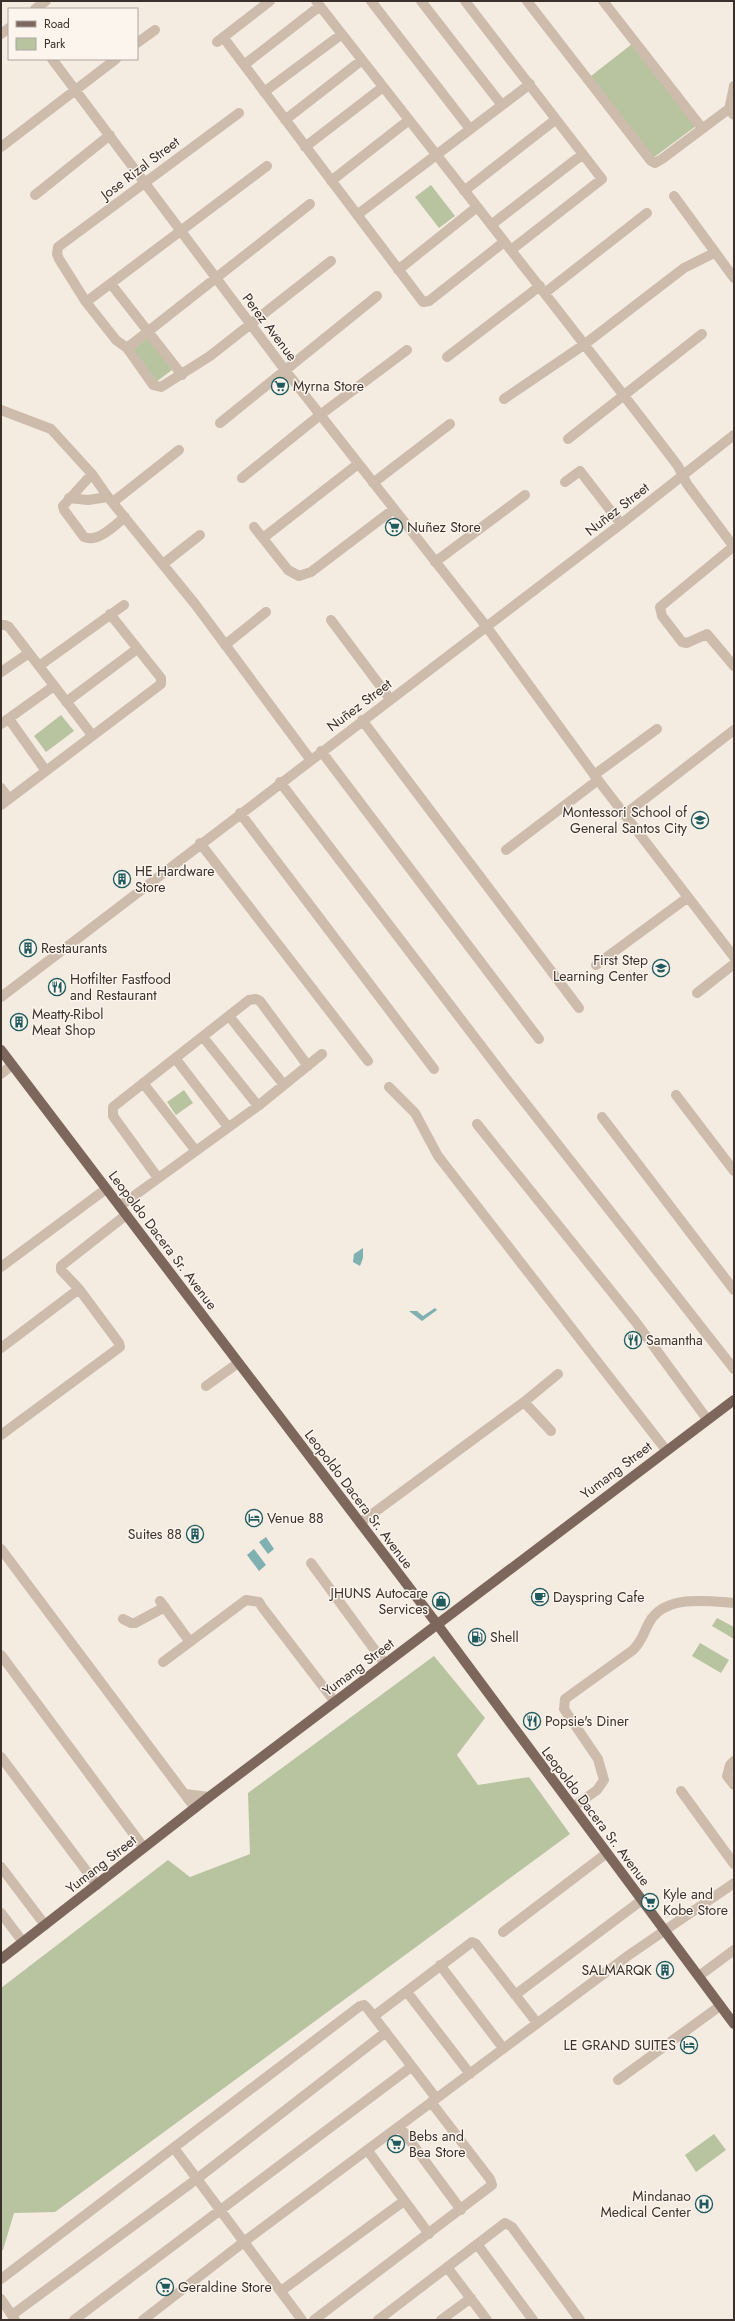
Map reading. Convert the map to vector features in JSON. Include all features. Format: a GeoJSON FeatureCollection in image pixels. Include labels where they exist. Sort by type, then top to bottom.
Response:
{"type":"FeatureCollection","features":[{"type":"Feature","properties":{"kind":"main road","name":"Leopoldo Dacera Sr. Avenue"},"geometry":{"type":"LineString","coordinates":[[1,1050],[437,1624],[734,2024]]}},
{"type":"Feature","properties":{"kind":"main road","name":"Yumang Street"},"geometry":{"type":"LineString","coordinates":[[1,1959],[209,1797],[734,1400]]}},
{"type":"Feature","properties":{"kind":"street"},"geometry":{"type":"LineString","coordinates":[[36,8],[46,1]]}},
{"type":"Feature","properties":{"kind":"street"},"geometry":{"type":"LineString","coordinates":[[270,1],[220,40],[244,65],[418,298],[425,302],[504,242]]}},
{"type":"Feature","properties":{"kind":"street"},"geometry":{"type":"LineString","coordinates":[[371,1],[470,129]]}},
{"type":"Feature","properties":{"kind":"street"},"geometry":{"type":"LineString","coordinates":[[421,1],[501,104]]}},
{"type":"Feature","properties":{"kind":"street"},"geometry":{"type":"LineString","coordinates":[[465,1],[530,84],[555,120],[602,178],[602,181],[511,250]]}},
{"type":"Feature","properties":{"kind":"street"},"geometry":{"type":"LineString","coordinates":[[527,1],[651,161],[655,163],[662,160],[702,128],[731,113],[734,86]]}},
{"type":"Feature","properties":{"kind":"street"},"geometry":{"type":"LineString","coordinates":[[603,1],[702,128]]}},
{"type":"Feature","properties":{"kind":"street"},"geometry":{"type":"LineString","coordinates":[[244,65],[318,4],[436,156],[543,289],[625,396],[687,484],[734,547],[660,607],[662,616],[682,642],[688,643],[705,634],[709,635],[734,666]]}},
{"type":"Feature","properties":{"kind":"street"},"geometry":{"type":"LineString","coordinates":[[138,42],[155,30]]}},
{"type":"Feature","properties":{"kind":"street"},"geometry":{"type":"LineString","coordinates":[[264,92],[342,34]]}},
{"type":"Feature","properties":{"kind":"street","name":"Perez Avenue"},"geometry":{"type":"LineString","coordinates":[[53,60],[285,370],[486,626],[596,778],[734,957]]}},
{"type":"Feature","properties":{"kind":"street"},"geometry":{"type":"LineString","coordinates":[[1,147],[115,60]]}},
{"type":"Feature","properties":{"kind":"street"},"geometry":{"type":"LineString","coordinates":[[285,120],[362,60]]}},
{"type":"Feature","properties":{"kind":"street"},"geometry":{"type":"LineString","coordinates":[[357,215],[436,156],[501,104],[530,84]]}},
{"type":"Feature","properties":{"kind":"street"},"geometry":{"type":"LineString","coordinates":[[305,147],[383,87]]}},
{"type":"Feature","properties":{"kind":"street","name":"Jose Rizal Street"},"geometry":{"type":"LineString","coordinates":[[86,302],[59,259],[57,254],[58,247],[239,113]]}},
{"type":"Feature","properties":{"kind":"street"},"geometry":{"type":"LineString","coordinates":[[331,180],[409,120]]}},
{"type":"Feature","properties":{"kind":"street"},"geometry":{"type":"LineString","coordinates":[[464,191],[555,120]]}},
{"type":"Feature","properties":{"kind":"street"},"geometry":{"type":"LineString","coordinates":[[35,194],[110,135]]}},
{"type":"Feature","properties":{"kind":"street"},"geometry":{"type":"LineString","coordinates":[[491,225],[583,154]]}},
{"type":"Feature","properties":{"kind":"street"},"geometry":{"type":"LineString","coordinates":[[267,166],[86,302],[116,340],[127,348],[156,387],[164,387],[250,324],[331,261]]}},
{"type":"Feature","properties":{"kind":"street"},"geometry":{"type":"LineString","coordinates":[[674,196],[734,278]]}},
{"type":"Feature","properties":{"kind":"street"},"geometry":{"type":"LineString","coordinates":[[127,348],[310,204]]}},
{"type":"Feature","properties":{"kind":"street"},"geometry":{"type":"LineString","coordinates":[[398,270],[477,207]]}},
{"type":"Feature","properties":{"kind":"street"},"geometry":{"type":"LineString","coordinates":[[447,357],[647,213]]}},
{"type":"Feature","properties":{"kind":"street"},"geometry":{"type":"LineString","coordinates":[[504,399],[585,344],[684,268],[712,254]]}},
{"type":"Feature","properties":{"kind":"street"},"geometry":{"type":"LineString","coordinates":[[111,284],[182,375]]}},
{"type":"Feature","properties":{"kind":"street"},"geometry":{"type":"LineString","coordinates":[[220,423],[377,296]]}},
{"type":"Feature","properties":{"kind":"street"},"geometry":{"type":"LineString","coordinates":[[568,439],[625,396],[702,334]]}},
{"type":"Feature","properties":{"kind":"street"},"geometry":{"type":"LineString","coordinates":[[242,478],[320,415],[407,350]]}},
{"type":"Feature","properties":{"kind":"street"},"geometry":{"type":"LineString","coordinates":[[1,410],[51,429],[92,474],[225,645],[310,759]]}},
{"type":"Feature","properties":{"kind":"street"},"geometry":{"type":"LineString","coordinates":[[373,483],[450,424]]}},
{"type":"Feature","properties":{"kind":"street","name":"Nuñez Street"},"geometry":{"type":"LineString","coordinates":[[1,997],[310,759],[621,524],[734,435]]}},
{"type":"Feature","properties":{"kind":"street"},"geometry":{"type":"LineString","coordinates":[[69,498],[111,500],[179,450]]}},
{"type":"Feature","properties":{"kind":"street"},"geometry":{"type":"LineString","coordinates":[[263,538],[358,464]]}},
{"type":"Feature","properties":{"kind":"street"},"geometry":{"type":"LineString","coordinates":[[565,482],[580,471],[621,524]]}},
{"type":"Feature","properties":{"kind":"street"},"geometry":{"type":"LineString","coordinates":[[92,474],[64,504],[64,510],[86,539],[100,535],[125,517]]}},
{"type":"Feature","properties":{"kind":"street"},"geometry":{"type":"LineString","coordinates":[[435,562],[525,495]]}},
{"type":"Feature","properties":{"kind":"street"},"geometry":{"type":"LineString","coordinates":[[254,527],[288,570],[299,576],[305,575],[394,509]]}},
{"type":"Feature","properties":{"kind":"street"},"geometry":{"type":"LineString","coordinates":[[163,564],[200,535]]}},
{"type":"Feature","properties":{"kind":"street"},"geometry":{"type":"LineString","coordinates":[[39,666],[124,605]]}},
{"type":"Feature","properties":{"kind":"street"},"geometry":{"type":"LineString","coordinates":[[225,645],[266,612]]}},
{"type":"Feature","properties":{"kind":"street"},"geometry":{"type":"LineString","coordinates":[[1,788],[5,802],[161,684],[161,678],[110,614]]}},
{"type":"Feature","properties":{"kind":"street"},"geometry":{"type":"LineString","coordinates":[[331,620],[390,699]]}},
{"type":"Feature","properties":{"kind":"street"},"geometry":{"type":"LineString","coordinates":[[1,625],[7,626],[92,735]]}},
{"type":"Feature","properties":{"kind":"street"},"geometry":{"type":"LineString","coordinates":[[66,702],[137,649]]}},
{"type":"Feature","properties":{"kind":"street"},"geometry":{"type":"LineString","coordinates":[[1,672],[29,653]]}},
{"type":"Feature","properties":{"kind":"street"},"geometry":{"type":"LineString","coordinates":[[46,771],[5,722],[54,686]]}},
{"type":"Feature","properties":{"kind":"street"},"geometry":{"type":"LineString","coordinates":[[362,720],[579,1008]]}},
{"type":"Feature","properties":{"kind":"street"},"geometry":{"type":"LineString","coordinates":[[506,850],[657,729]]}},
{"type":"Feature","properties":{"kind":"street"},"geometry":{"type":"LineString","coordinates":[[624,815],[734,730]]}},
{"type":"Feature","properties":{"kind":"street"},"geometry":{"type":"LineString","coordinates":[[321,752],[539,1039]]}},
{"type":"Feature","properties":{"kind":"street"},"geometry":{"type":"LineString","coordinates":[[280,782],[504,1075],[734,1370]]}},
{"type":"Feature","properties":{"kind":"street"},"geometry":{"type":"LineString","coordinates":[[240,813],[434,1069]]}},
{"type":"Feature","properties":{"kind":"street"},"geometry":{"type":"LineString","coordinates":[[200,843],[368,1060]]}},
{"type":"Feature","properties":{"kind":"street"},"geometry":{"type":"LineString","coordinates":[[596,965],[687,898]]}},
{"type":"Feature","properties":{"kind":"street"},"geometry":{"type":"LineString","coordinates":[[697,993],[734,964]]}},
{"type":"Feature","properties":{"kind":"street"},"geometry":{"type":"LineString","coordinates":[[158,1178],[113,1116],[112,1111],[115,1104],[143,1084],[249,1000],[260,1001],[308,1066]]}},
{"type":"Feature","properties":{"kind":"street"},"geometry":{"type":"LineString","coordinates":[[229,1016],[284,1085]]}},
{"type":"Feature","properties":{"kind":"street"},"geometry":{"type":"LineString","coordinates":[[203,1036],[258,1106]]}},
{"type":"Feature","properties":{"kind":"street"},"geometry":{"type":"LineString","coordinates":[[120,1206],[258,1106],[322,1054]]}},
{"type":"Feature","properties":{"kind":"street"},"geometry":{"type":"LineString","coordinates":[[175,1058],[228,1127]]}},
{"type":"Feature","properties":{"kind":"street"},"geometry":{"type":"LineString","coordinates":[[1,1074],[12,1065]]}},
{"type":"Feature","properties":{"kind":"street"},"geometry":{"type":"LineString","coordinates":[[143,1084],[196,1151]]}},
{"type":"Feature","properties":{"kind":"street"},"geometry":{"type":"LineString","coordinates":[[389,1087],[415,1113],[438,1156],[666,1450]]}},
{"type":"Feature","properties":{"kind":"street"},"geometry":{"type":"LineString","coordinates":[[676,1095],[734,1171]]}},
{"type":"Feature","properties":{"kind":"street"},"geometry":{"type":"LineString","coordinates":[[602,1117],[734,1290]]}},
{"type":"Feature","properties":{"kind":"street"},"geometry":{"type":"LineString","coordinates":[[477,1124],[636,1321],[707,1420]]}},
{"type":"Feature","properties":{"kind":"street"},"geometry":{"type":"LineString","coordinates":[[1,1267],[106,1188]]}},
{"type":"Feature","properties":{"kind":"street"},"geometry":{"type":"LineString","coordinates":[[1,1435],[120,1347],[120,1343],[79,1289],[61,1270],[61,1266],[126,1216]]}},
{"type":"Feature","properties":{"kind":"street"},"geometry":{"type":"LineString","coordinates":[[1,1348],[79,1289]]}},
{"type":"Feature","properties":{"kind":"street"},"geometry":{"type":"LineString","coordinates":[[206,1386],[238,1363]]}},
{"type":"Feature","properties":{"kind":"street"},"geometry":{"type":"LineString","coordinates":[[360,1523],[524,1402],[558,1374]]}},
{"type":"Feature","properties":{"kind":"street"},"geometry":{"type":"LineString","coordinates":[[524,1402],[551,1431]]}},
{"type":"Feature","properties":{"kind":"street"},"geometry":{"type":"LineString","coordinates":[[1,1549],[195,1808]]}},
{"type":"Feature","properties":{"kind":"street"},"geometry":{"type":"LineString","coordinates":[[311,1563],[385,1664]]}},
{"type":"Feature","properties":{"kind":"street"},"geometry":{"type":"LineString","coordinates":[[164,1662],[246,1600],[259,1602],[335,1702]]}},
{"type":"Feature","properties":{"kind":"street"},"geometry":{"type":"LineString","coordinates":[[573,1807],[597,1790],[604,1780],[598,1760],[564,1709],[565,1699],[633,1650],[642,1640],[651,1620],[664,1608],[673,1604],[701,1601],[734,1603]]}},
{"type":"Feature","properties":{"kind":"street"},"geometry":{"type":"LineString","coordinates":[[123,1619],[135,1623],[162,1604],[190,1642]]}},
{"type":"Feature","properties":{"kind":"street"},"geometry":{"type":"LineString","coordinates":[[1,1655],[144,1848]]}},
{"type":"Feature","properties":{"kind":"street"},"geometry":{"type":"LineString","coordinates":[[1,1758],[97,1885]]}},
{"type":"Feature","properties":{"kind":"street"},"geometry":{"type":"LineString","coordinates":[[734,1761],[730,1765],[727,1776],[734,1785]]}},
{"type":"Feature","properties":{"kind":"street"},"geometry":{"type":"LineString","coordinates":[[681,1791],[734,1864]]}},
{"type":"Feature","properties":{"kind":"street"},"geometry":{"type":"LineString","coordinates":[[185,1794],[209,1797]]}},
{"type":"Feature","properties":{"kind":"street"},"geometry":{"type":"LineString","coordinates":[[503,1932],[607,1854]]}},
{"type":"Feature","properties":{"kind":"street"},"geometry":{"type":"LineString","coordinates":[[1,1868],[45,1925]]}},
{"type":"Feature","properties":{"kind":"street"},"geometry":{"type":"LineString","coordinates":[[143,2320],[245,2241],[368,2151],[503,2048],[664,1930],[734,1883]]}},
{"type":"Feature","properties":{"kind":"street"},"geometry":{"type":"LineString","coordinates":[[515,1995],[642,1900]]}},
{"type":"Feature","properties":{"kind":"street"},"geometry":{"type":"LineString","coordinates":[[1,1913],[23,1942]]}},
{"type":"Feature","properties":{"kind":"street"},"geometry":{"type":"LineString","coordinates":[[374,2016],[469,1943],[474,1942],[537,2023]]}},
{"type":"Feature","properties":{"kind":"street"},"geometry":{"type":"LineString","coordinates":[[699,1976],[734,1950]]}},
{"type":"Feature","properties":{"kind":"street"},"geometry":{"type":"LineString","coordinates":[[440,1965],[503,2048]]}},
{"type":"Feature","properties":{"kind":"street"},"geometry":{"type":"LineString","coordinates":[[407,1992],[470,2074]]}},
{"type":"Feature","properties":{"kind":"street"},"geometry":{"type":"LineString","coordinates":[[1,2279],[360,2006],[364,2005],[374,2016],[411,2066],[433,2100],[492,2182],[490,2187],[461,2210],[314,2320]]}},
{"type":"Feature","properties":{"kind":"street"},"geometry":{"type":"LineString","coordinates":[[618,2080],[720,2006]]}},
{"type":"Feature","properties":{"kind":"street"},"geometry":{"type":"LineString","coordinates":[[1,2299],[13,2318],[198,2178],[386,2032]]}},
{"type":"Feature","properties":{"kind":"street"},"geometry":{"type":"LineString","coordinates":[[74,2320],[411,2066]]}},
{"type":"Feature","properties":{"kind":"street"},"geometry":{"type":"LineString","coordinates":[[400,2126],[461,2210]]}},
{"type":"Feature","properties":{"kind":"street"},"geometry":{"type":"LineString","coordinates":[[174,2148],[245,2241],[302,2320]]}},
{"type":"Feature","properties":{"kind":"street"},"geometry":{"type":"LineString","coordinates":[[368,2151],[429,2234]]}},
{"type":"Feature","properties":{"kind":"street"},"geometry":{"type":"LineString","coordinates":[[281,2291],[404,2202]]}},
{"type":"Feature","properties":{"kind":"street"},"geometry":{"type":"LineString","coordinates":[[378,2320],[503,2224],[510,2225],[580,2320]]}},
{"type":"Feature","properties":{"kind":"street"},"geometry":{"type":"LineString","coordinates":[[477,2244],[533,2320]]}},
{"type":"Feature","properties":{"kind":"street"},"geometry":{"type":"LineString","coordinates":[[447,2267],[487,2320]]}},
{"type":"Feature","properties":{"kind":"street"},"geometry":{"type":"LineString","coordinates":[[442,2320],[470,2298]]}},
{"type":"Feature","properties":{"kind":"green space"},"geometry":{"type":"Polygon","coordinates":[[[632,44],[696,126],[653,158],[591,76],[632,44]]]}},
{"type":"Feature","properties":{"kind":"green space"},"geometry":{"type":"Polygon","coordinates":[[[431,185],[455,216],[439,228],[415,197],[431,185]]]}},
{"type":"Feature","properties":{"kind":"green space"},"geometry":{"type":"Polygon","coordinates":[[[149,337],[172,370],[156,382],[132,349],[149,337]]]}},
{"type":"Feature","properties":{"kind":"green space"},"geometry":{"type":"Polygon","coordinates":[[[61,715],[74,731],[46,752],[34,736],[61,715]]]}},
{"type":"Feature","properties":{"kind":"green space"},"geometry":{"type":"Polygon","coordinates":[[[184,1090],[193,1103],[176,1115],[167,1102],[184,1090]]]}},
{"type":"Feature","properties":{"kind":"green space"},"geometry":{"type":"Polygon","coordinates":[[[717,1618],[734,1627],[734,1639],[712,1626],[717,1618]]]}},
{"type":"Feature","properties":{"kind":"green space"},"geometry":{"type":"Polygon","coordinates":[[[700,1643],[729,1660],[721,1673],[692,1656],[700,1643]]]}},
{"type":"Feature","properties":{"kind":"green space"},"geometry":{"type":"Polygon","coordinates":[[[434,1656],[485,1718],[457,1755],[478,1785],[529,1777],[570,1834],[55,2212],[14,2213],[3,2250],[1,2251],[1,1988],[168,1860],[190,1877],[250,1854],[248,1793],[434,1656]]]}},
{"type":"Feature","properties":{"kind":"green space"},"geometry":{"type":"Polygon","coordinates":[[[714,2134],[726,2150],[696,2172],[685,2155],[714,2134]]]}},
{"type":"Feature","properties":{"kind":"water"},"geometry":{"type":"Polygon","coordinates":[[[363,1248],[363,1258],[360,1266],[353,1262],[354,1254],[363,1248]]]}},
{"type":"Feature","properties":{"kind":"water"},"geometry":{"type":"Polygon","coordinates":[[[435,1308],[437,1310],[422,1321],[409,1311],[417,1311],[423,1316],[435,1308]]]}},
{"type":"Feature","properties":{"kind":"water"},"geometry":{"type":"Polygon","coordinates":[[[266,1537],[274,1549],[268,1554],[259,1542],[266,1537]]]}},
{"type":"Feature","properties":{"kind":"water"},"geometry":{"type":"Polygon","coordinates":[[[254,1549],[266,1565],[259,1571],[247,1555],[254,1549]]]}},
{"type":"Feature","properties":{"kind":"place","name":"Myrna Store"},"geometry":{"type":"Point","coordinates":[280,386]}},
{"type":"Feature","properties":{"kind":"place","name":"Nuñez Store"},"geometry":{"type":"Point","coordinates":[394,527]}},
{"type":"Feature","properties":{"kind":"place","name":"Montessori School of General Santos City"},"geometry":{"type":"Point","coordinates":[700,820]}},
{"type":"Feature","properties":{"kind":"place","name":"HE Hardware Store"},"geometry":{"type":"Point","coordinates":[122,879]}},
{"type":"Feature","properties":{"kind":"place","name":"Restaurants"},"geometry":{"type":"Point","coordinates":[28,948]}},
{"type":"Feature","properties":{"kind":"place","name":"First Step Learning Center"},"geometry":{"type":"Point","coordinates":[661,968]}},
{"type":"Feature","properties":{"kind":"place","name":"Hotfilter Fastfood and Restaurant"},"geometry":{"type":"Point","coordinates":[57,987]}},
{"type":"Feature","properties":{"kind":"place","name":"Meatty-Ribol Meat Shop"},"geometry":{"type":"Point","coordinates":[19,1022]}},
{"type":"Feature","properties":{"kind":"place","name":"Samantha"},"geometry":{"type":"Point","coordinates":[633,1340]}},
{"type":"Feature","properties":{"kind":"place","name":"Venue 88"},"geometry":{"type":"Point","coordinates":[254,1518]}},
{"type":"Feature","properties":{"kind":"place","name":"Suites 88"},"geometry":{"type":"Point","coordinates":[195,1534]}},
{"type":"Feature","properties":{"kind":"place","name":"Dayspring Cafe"},"geometry":{"type":"Point","coordinates":[540,1597]}},
{"type":"Feature","properties":{"kind":"place","name":"JHUNS Autocare Services"},"geometry":{"type":"Point","coordinates":[441,1601]}},
{"type":"Feature","properties":{"kind":"place","name":"Shell"},"geometry":{"type":"Point","coordinates":[477,1637]}},
{"type":"Feature","properties":{"kind":"place","name":"Popsie's Diner"},"geometry":{"type":"Point","coordinates":[532,1721]}},
{"type":"Feature","properties":{"kind":"place","name":"Kyle and Kobe Store"},"geometry":{"type":"Point","coordinates":[650,1902]}},
{"type":"Feature","properties":{"kind":"place","name":"SALMARQK"},"geometry":{"type":"Point","coordinates":[665,1970]}},
{"type":"Feature","properties":{"kind":"place","name":"LE GRAND SUITES"},"geometry":{"type":"Point","coordinates":[689,2045]}},
{"type":"Feature","properties":{"kind":"place","name":"Bebs and Bea Store"},"geometry":{"type":"Point","coordinates":[396,2144]}},
{"type":"Feature","properties":{"kind":"place","name":"Mindanao Medical Center"},"geometry":{"type":"Point","coordinates":[704,2204]}},
{"type":"Feature","properties":{"kind":"place","name":"Geraldine Store"},"geometry":{"type":"Point","coordinates":[165,2287]}}]}
